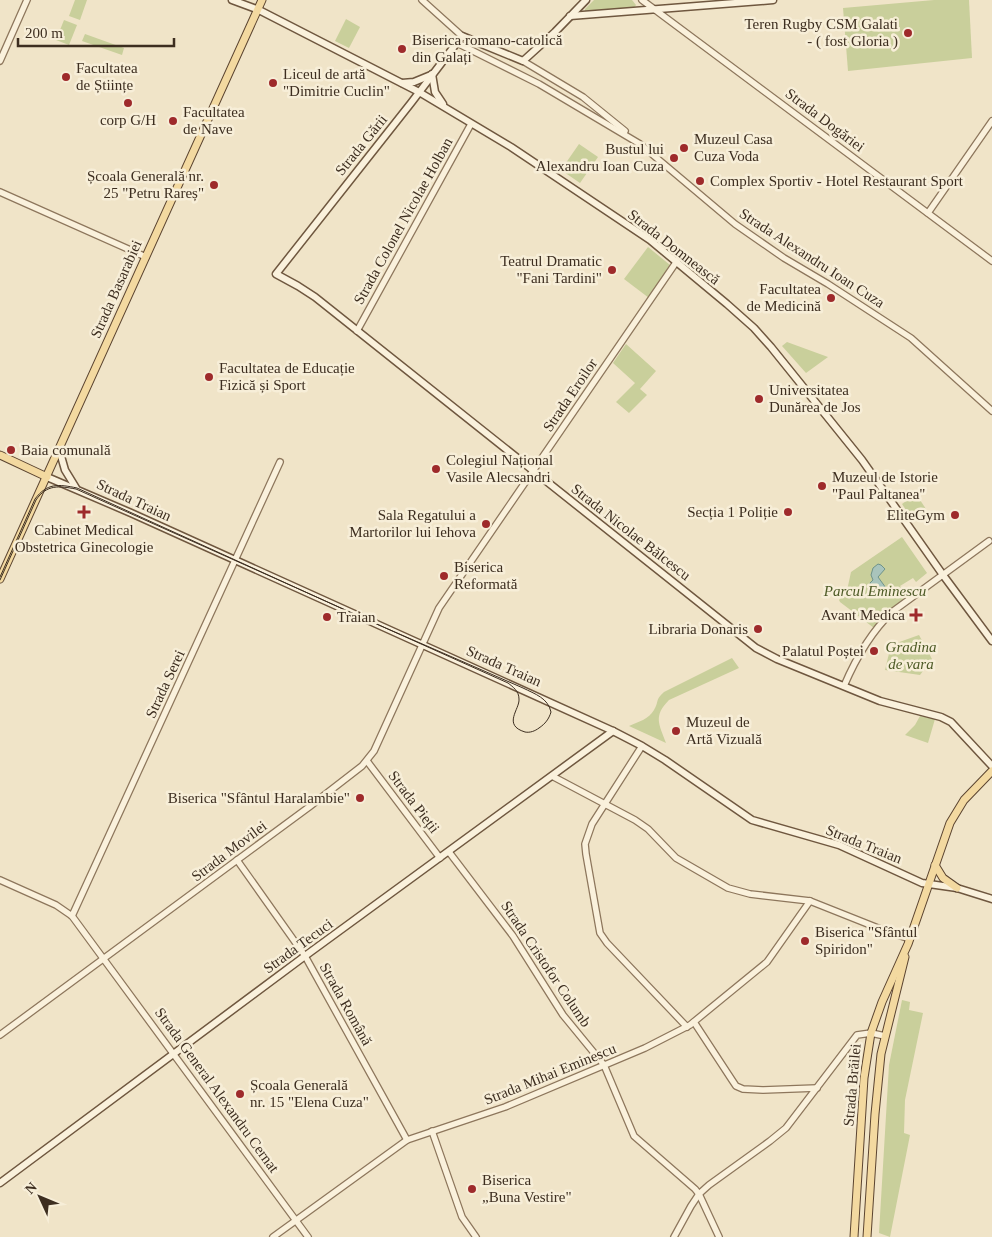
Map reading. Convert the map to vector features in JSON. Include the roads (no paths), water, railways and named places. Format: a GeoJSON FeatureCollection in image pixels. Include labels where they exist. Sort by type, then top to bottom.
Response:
{"type":"FeatureCollection","features":[{"type":"Feature","properties":{"kind":"main road","name":"Strada Domnească"},"geometry":{"type":"LineString","coordinates":[[232,0],[258,10],[419,92],[516,150],[626,223],[677,262],[741,316],[772,347],[862,460],[943,575],[992,640]]}},
{"type":"Feature","properties":{"kind":"main road","name":"Strada Basarabiei"},"geometry":{"type":"LineString","coordinates":[[0,579],[262,0]]}},
{"type":"Feature","properties":{"kind":"main road"},"geometry":{"type":"LineString","coordinates":[[462,36],[523,61],[586,0]]}},
{"type":"Feature","properties":{"kind":"main road"},"geometry":{"type":"LineString","coordinates":[[570,16],[773,0]]}},
{"type":"Feature","properties":{"kind":"main road","name":"Strada Gării"},"geometry":{"type":"LineString","coordinates":[[276,274],[462,36]]}},
{"type":"Feature","properties":{"kind":"main road"},"geometry":{"type":"LineString","coordinates":[[401,83],[414,82],[432,74],[434,92],[447,109]]}},
{"type":"Feature","properties":{"kind":"main road","name":"Strada Nicolae Bălcescu"},"geometry":{"type":"LineString","coordinates":[[276,274],[308,292],[756,648],[777,659],[880,702],[941,717],[951,722],[992,766]]}},
{"type":"Feature","properties":{"kind":"main road"},"geometry":{"type":"LineString","coordinates":[[59,449],[65,470],[76,489]]}},
{"type":"Feature","properties":{"kind":"main road","name":"Strada Traian"},"geometry":{"type":"LineString","coordinates":[[0,455],[613,731],[642,746],[752,820],[839,845],[915,880],[957,888],[992,900]]}},
{"type":"Feature","properties":{"kind":"main road","name":"Strada Tecuci"},"geometry":{"type":"LineString","coordinates":[[0,1183],[305,956],[613,731]]}},
{"type":"Feature","properties":{"kind":"main road","name":"Strada Brăilei"},"geometry":{"type":"LineString","coordinates":[[854,1237],[864,1078],[871,1033],[882,1002],[909,941],[953,816],[964,800],[992,771]]}},
{"type":"Feature","properties":{"kind":"main road"},"geometry":{"type":"LineString","coordinates":[[935,865],[943,878],[957,888]]}},
{"type":"Feature","properties":{"kind":"main road","name":"Strada Brăilei"},"geometry":{"type":"LineString","coordinates":[[867,1237],[879,1072],[885,1036],[909,941]]}},
{"type":"Feature","properties":{"kind":"street"},"geometry":{"type":"LineString","coordinates":[[0,62],[27,0]]}},
{"type":"Feature","properties":{"kind":"street"},"geometry":{"type":"LineString","coordinates":[[422,0],[462,36]]}},
{"type":"Feature","properties":{"kind":"street","name":"Strada Dogăriei"},"geometry":{"type":"LineString","coordinates":[[642,0],[992,261]]}},
{"type":"Feature","properties":{"kind":"street","name":"Strada Alexandru Ioan Cuza"},"geometry":{"type":"LineString","coordinates":[[456,43],[539,84],[640,144],[736,224],[789,261],[911,338],[992,412]]}},
{"type":"Feature","properties":{"kind":"street"},"geometry":{"type":"LineString","coordinates":[[523,61],[583,97],[640,144]]}},
{"type":"Feature","properties":{"kind":"street"},"geometry":{"type":"LineString","coordinates":[[928,213],[992,121]]}},
{"type":"Feature","properties":{"kind":"street","name":"Strada Colonel Nicolae Holban"},"geometry":{"type":"LineString","coordinates":[[357,331],[471,124]]}},
{"type":"Feature","properties":{"kind":"street"},"geometry":{"type":"LineString","coordinates":[[0,192],[146,257]]}},
{"type":"Feature","properties":{"kind":"street","name":"Strada Eroilor"},"geometry":{"type":"LineString","coordinates":[[423,645],[439,608],[677,262]]}},
{"type":"Feature","properties":{"kind":"street","name":"Strada Serei"},"geometry":{"type":"LineString","coordinates":[[72,916],[280,462]]}},
{"type":"Feature","properties":{"kind":"street"},"geometry":{"type":"LineString","coordinates":[[844,686],[861,650],[874,630],[892,612],[988,541]]}},
{"type":"Feature","properties":{"kind":"street","name":"Strada Movilei"},"geometry":{"type":"LineString","coordinates":[[0,1035],[238,860],[367,761],[374,751],[423,645]]}},
{"type":"Feature","properties":{"kind":"street"},"geometry":{"type":"LineString","coordinates":[[642,746],[604,803],[589,831],[585,844],[600,933],[607,944],[687,1027]]}},
{"type":"Feature","properties":{"kind":"street","name":"Strada Pieții"},"geometry":{"type":"LineString","coordinates":[[367,761],[440,858]]}},
{"type":"Feature","properties":{"kind":"street"},"geometry":{"type":"LineString","coordinates":[[552,776],[642,824],[676,858],[728,888],[750,894],[810,901],[909,941]]}},
{"type":"Feature","properties":{"kind":"street","name":"Strada Cristofor Columb"},"geometry":{"type":"LineString","coordinates":[[449,852],[513,936],[563,1015],[604,1065],[634,1136],[699,1194],[719,1237]]}},
{"type":"Feature","properties":{"kind":"street","name":"Strada Română"},"geometry":{"type":"LineString","coordinates":[[238,860],[305,956],[407,1140]]}},
{"type":"Feature","properties":{"kind":"street"},"geometry":{"type":"LineString","coordinates":[[0,880],[56,905],[72,916]]}},
{"type":"Feature","properties":{"kind":"street","name":"Strada Mihai Eminescu"},"geometry":{"type":"LineString","coordinates":[[273,1237],[407,1140],[505,1108],[687,1027],[767,962],[810,901]]}},
{"type":"Feature","properties":{"kind":"street","name":"Strada General Alexandru Cernat"},"geometry":{"type":"LineString","coordinates":[[72,916],[308,1237]]}},
{"type":"Feature","properties":{"kind":"street"},"geometry":{"type":"LineString","coordinates":[[694,1022],[732,1080],[740,1088],[763,1090],[817,1088]]}},
{"type":"Feature","properties":{"kind":"street"},"geometry":{"type":"LineString","coordinates":[[674,1237],[699,1194],[782,1131],[857,1035],[871,1033],[885,1036]]}},
{"type":"Feature","properties":{"kind":"street"},"geometry":{"type":"LineString","coordinates":[[432,1131],[462,1217],[476,1237]]}},
{"type":"Feature","properties":{"kind":"water"},"geometry":{"type":"Polygon","coordinates":[[[878,564],[885,569],[878,577],[886,588],[881,595],[876,594],[870,586],[873,580],[871,575],[873,568],[878,564]]]}},
{"type":"Feature","properties":{"kind":"tram line"},"geometry":{"type":"LineString","coordinates":[[0,577],[35,499],[39,494],[49,487],[53,486],[77,488],[356,615],[523,688],[544,700],[551,712],[545,723],[536,730],[525,732],[518,729],[513,721],[519,703],[519,696],[508,683],[76,489],[54,487],[40,495],[0,580]]}},
{"type":"Feature","properties":{"kind":"place","name":"Teren Rugby CSM Galati - ( fost Gloria )"},"geometry":{"type":"Point","coordinates":[908,33]}},
{"type":"Feature","properties":{"kind":"place","name":"Biserica romano-catolică din Galați"},"geometry":{"type":"Point","coordinates":[402,49]}},
{"type":"Feature","properties":{"kind":"place","name":"Facultatea de Științe"},"geometry":{"type":"Point","coordinates":[66,77]}},
{"type":"Feature","properties":{"kind":"place","name":"Liceul de artă \"Dimitrie Cuclin\""},"geometry":{"type":"Point","coordinates":[273,83]}},
{"type":"Feature","properties":{"kind":"place","name":"corp G/H"},"geometry":{"type":"Point","coordinates":[128,103]}},
{"type":"Feature","properties":{"kind":"place","name":"Facultatea de Nave"},"geometry":{"type":"Point","coordinates":[173,121]}},
{"type":"Feature","properties":{"kind":"place","name":"Muzeul Casa Cuza Voda"},"geometry":{"type":"Point","coordinates":[684,148]}},
{"type":"Feature","properties":{"kind":"place","name":"Bustul lui Alexandru Ioan Cuza"},"geometry":{"type":"Point","coordinates":[674,158]}},
{"type":"Feature","properties":{"kind":"place","name":"Complex Sportiv - Hotel Restaurant Sport"},"geometry":{"type":"Point","coordinates":[700,181]}},
{"type":"Feature","properties":{"kind":"place","name":"Școala Generală nr. 25 \"Petru Rareș\""},"geometry":{"type":"Point","coordinates":[214,185]}},
{"type":"Feature","properties":{"kind":"place","name":"Teatrul Dramatic \"Fani Tardini\""},"geometry":{"type":"Point","coordinates":[612,270]}},
{"type":"Feature","properties":{"kind":"place","name":"Facultatea de Medicină"},"geometry":{"type":"Point","coordinates":[831,298]}},
{"type":"Feature","properties":{"kind":"place","name":"Facultatea de Educație Fizică și Sport"},"geometry":{"type":"Point","coordinates":[209,377]}},
{"type":"Feature","properties":{"kind":"place","name":"Universitatea Dunărea de Jos"},"geometry":{"type":"Point","coordinates":[759,399]}},
{"type":"Feature","properties":{"kind":"place","name":"Baia comunală"},"geometry":{"type":"Point","coordinates":[11,450]}},
{"type":"Feature","properties":{"kind":"place","name":"Colegiul Național Vasile Alecsandri"},"geometry":{"type":"Point","coordinates":[436,469]}},
{"type":"Feature","properties":{"kind":"place","name":"Muzeul de Istorie \"Paul Paltanea\""},"geometry":{"type":"Point","coordinates":[822,486]}},
{"type":"Feature","properties":{"kind":"place","name":"Cabinet Medical Obstetrica Ginecologie"},"geometry":{"type":"Point","coordinates":[84,512]}},
{"type":"Feature","properties":{"kind":"place","name":"Secția 1 Poliție"},"geometry":{"type":"Point","coordinates":[788,512]}},
{"type":"Feature","properties":{"kind":"place","name":"EliteGym"},"geometry":{"type":"Point","coordinates":[955,515]}},
{"type":"Feature","properties":{"kind":"place","name":"Sala Regatului a Martorilor lui Iehova"},"geometry":{"type":"Point","coordinates":[486,524]}},
{"type":"Feature","properties":{"kind":"place","name":"Biserica Reformată"},"geometry":{"type":"Point","coordinates":[444,576]}},
{"type":"Feature","properties":{"kind":"place","name":"Avant Medica"},"geometry":{"type":"Point","coordinates":[916,615]}},
{"type":"Feature","properties":{"kind":"place","name":"Traian"},"geometry":{"type":"Point","coordinates":[327,617]}},
{"type":"Feature","properties":{"kind":"place","name":"Libraria Donaris"},"geometry":{"type":"Point","coordinates":[758,629]}},
{"type":"Feature","properties":{"kind":"place","name":"Palatul Poștei"},"geometry":{"type":"Point","coordinates":[874,651]}},
{"type":"Feature","properties":{"kind":"place","name":"Muzeul de Artă Vizuală"},"geometry":{"type":"Point","coordinates":[676,731]}},
{"type":"Feature","properties":{"kind":"place","name":"Biserica \"Sfântul Haralambie\""},"geometry":{"type":"Point","coordinates":[360,798]}},
{"type":"Feature","properties":{"kind":"place","name":"Biserica \"Sfântul Spiridon\""},"geometry":{"type":"Point","coordinates":[805,941]}},
{"type":"Feature","properties":{"kind":"place","name":"Școala Generală nr. 15 \"Elena Cuza\""},"geometry":{"type":"Point","coordinates":[240,1094]}},
{"type":"Feature","properties":{"kind":"place","name":"Biserica „Buna Vestire\""},"geometry":{"type":"Point","coordinates":[472,1189]}},
{"type":"Feature","properties":{"kind":"park label","name":"Parcul Eminescu"},"geometry":{"type":"Point","coordinates":[875,591]}},
{"type":"Feature","properties":{"kind":"park label","name":"Gradina de vara"},"geometry":{"type":"Point","coordinates":[911,656]}}]}
